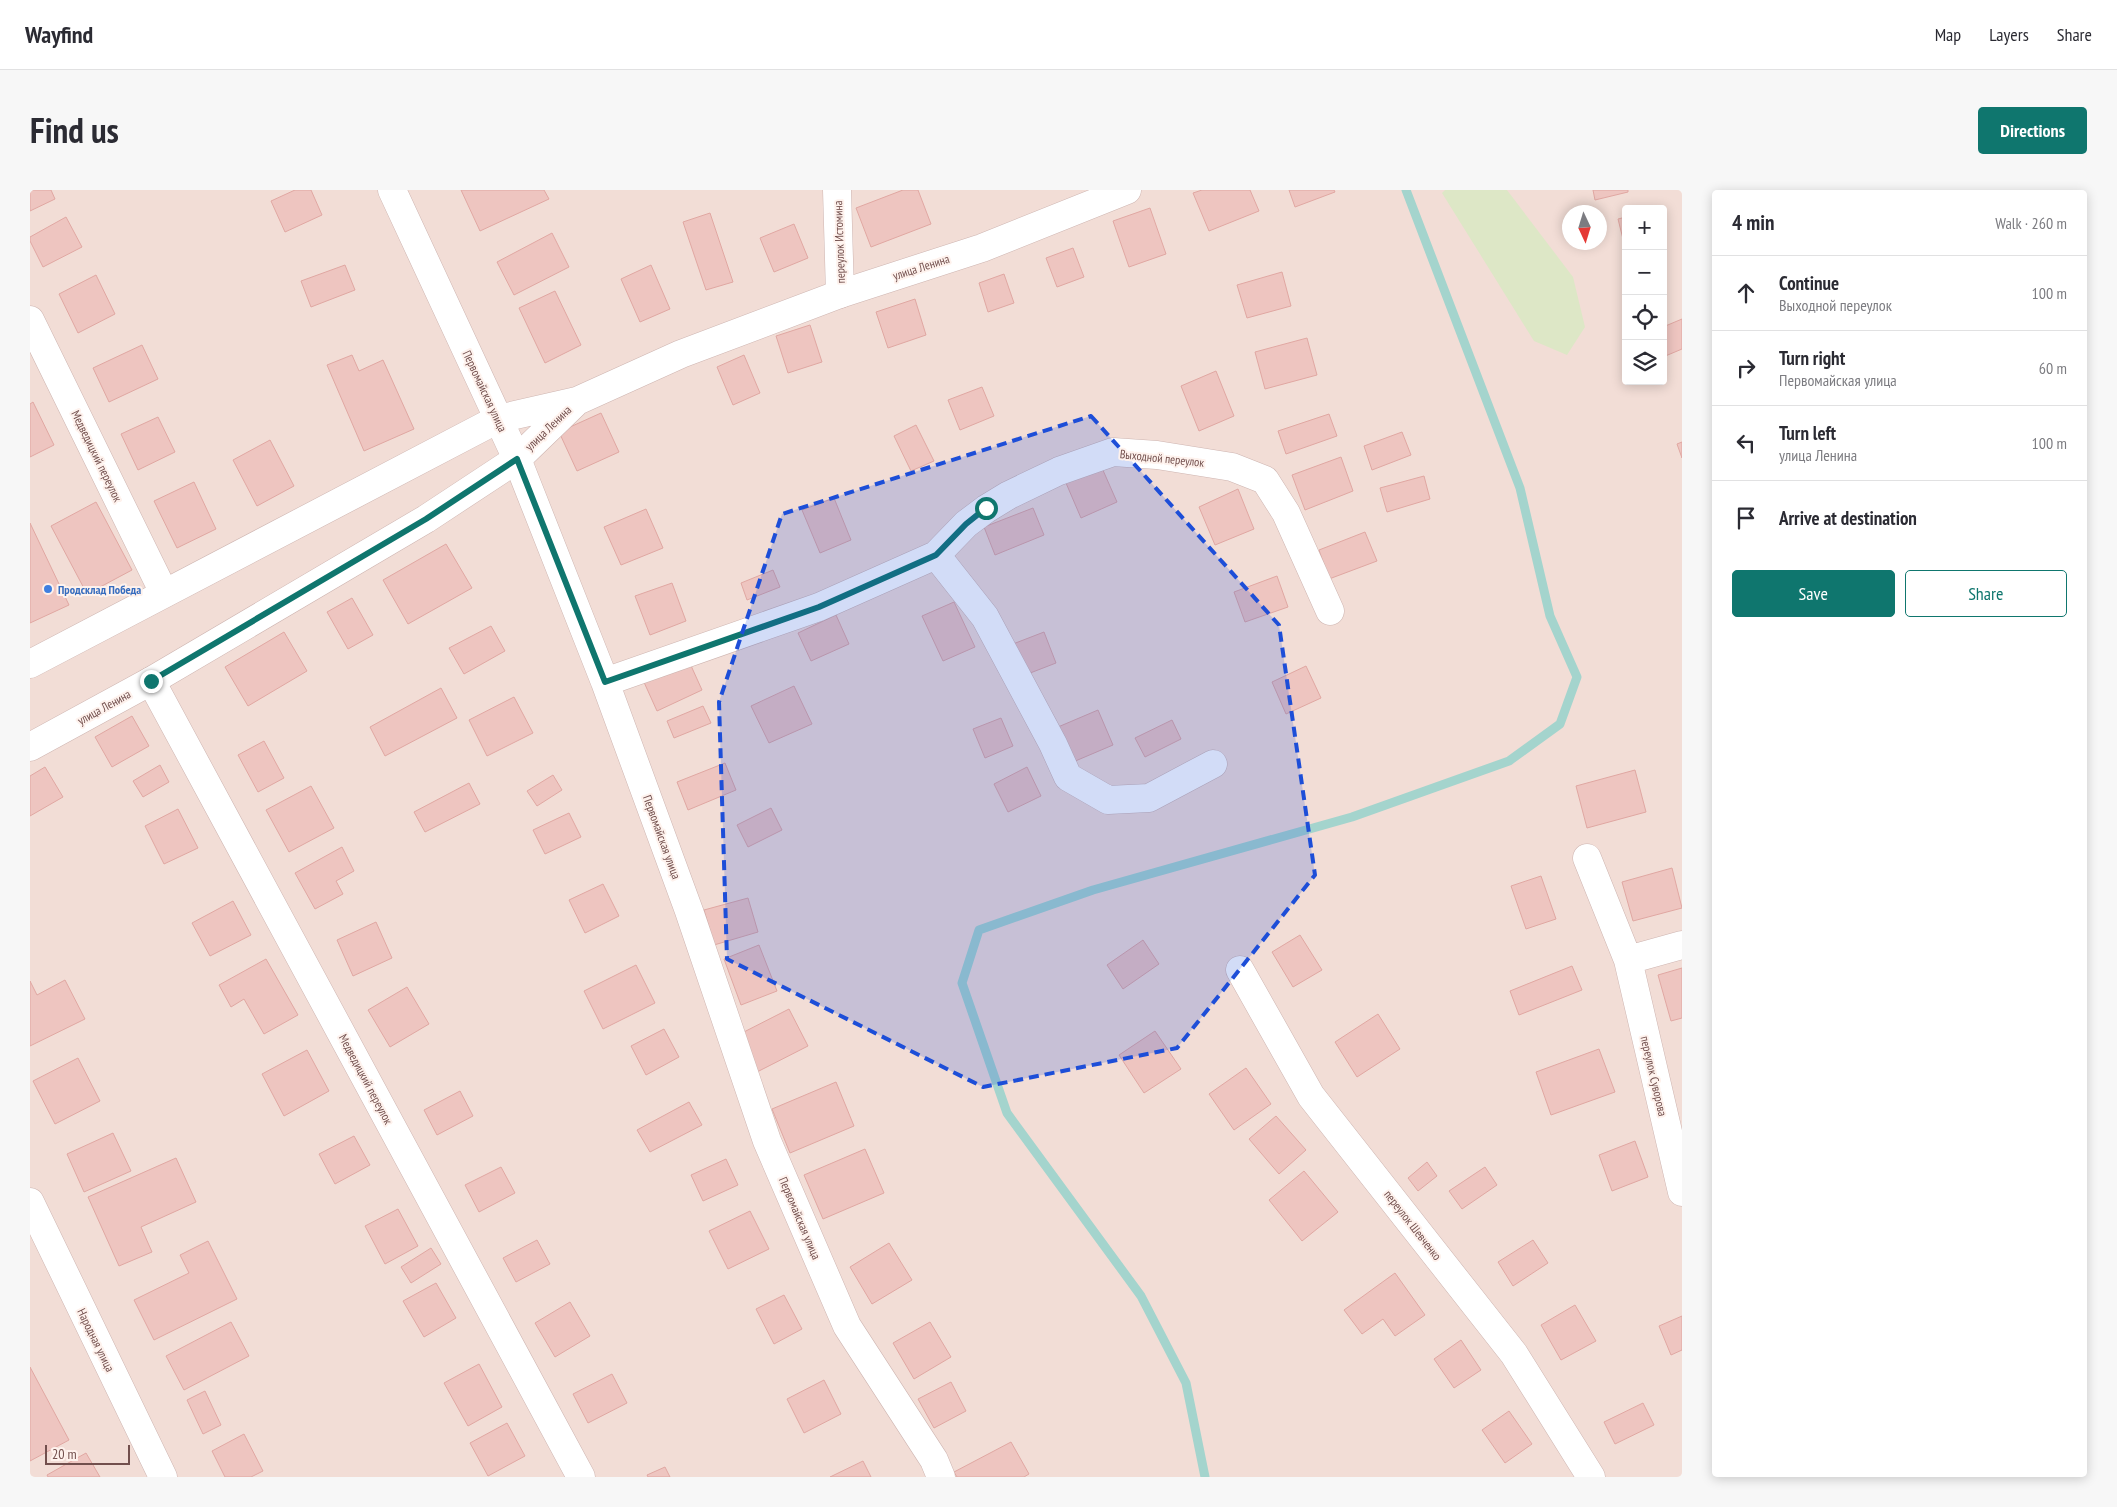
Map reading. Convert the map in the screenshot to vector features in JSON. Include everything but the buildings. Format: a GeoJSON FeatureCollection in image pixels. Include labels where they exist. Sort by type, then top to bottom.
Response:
{"type":"FeatureCollection","features":[{"type":"Feature","properties":{"kind":"street","name":"Первомайская улица"},"geometry":{"type":"LineString","coordinates":[[392,190],[517,459],[605,682],[689,910],[767,1141],[847,1326],[934,1460],[941,1477]]}},
{"type":"Feature","properties":{"kind":"street","name":"переулок Истомина"},"geometry":{"type":"LineString","coordinates":[[837,190],[840,294]]}},
{"type":"Feature","properties":{"kind":"street","name":"улица Ленина"},"geometry":{"type":"LineString","coordinates":[[30,664],[498,419],[577,401],[681,354],[840,294],[982,248],[1127,190]]}},
{"type":"Feature","properties":{"kind":"street","name":"Медведицкий переулок"},"geometry":{"type":"LineString","coordinates":[[30,320],[164,593]]}},
{"type":"Feature","properties":{"kind":"street","name":"улица Ленина"},"geometry":{"type":"LineString","coordinates":[[30,747],[151,681],[426,519],[517,459],[577,401]]}},
{"type":"Feature","properties":{"kind":"street","name":"Выходной переулок"},"geometry":{"type":"LineString","coordinates":[[605,682],[819,607],[936,555],[966,524],[986,508],[1059,471],[1113,452],[1157,455],[1232,466],[1265,480],[1286,513],[1330,611]]}},
{"type":"Feature","properties":{"kind":"street"},"geometry":{"type":"LineString","coordinates":[[936,555],[985,617],[1053,744],[1068,777],[1108,800],[1149,798],[1213,764]]}},
{"type":"Feature","properties":{"kind":"street","name":"Медведицкий переулок"},"geometry":{"type":"LineString","coordinates":[[151,681],[581,1477]]}},
{"type":"Feature","properties":{"kind":"street","name":"переулок Суворова"},"geometry":{"type":"LineString","coordinates":[[1587,858],[1628,960],[1682,1192]]}},
{"type":"Feature","properties":{"kind":"street"},"geometry":{"type":"LineString","coordinates":[[1628,960],[1682,945]]}},
{"type":"Feature","properties":{"kind":"street","name":"переулок Шевченко"},"geometry":{"type":"LineString","coordinates":[[1240,970],[1311,1096],[1514,1354],[1591,1477]]}},
{"type":"Feature","properties":{"kind":"street","name":"Народная улица"},"geometry":{"type":"LineString","coordinates":[[30,1202],[163,1477]]}},
{"type":"Feature","properties":{"kind":"highlighted area"},"geometry":{"type":"Polygon","coordinates":[[[1091,416],[1279,625],[1315,875],[1177,1048],[983,1087],[727,959],[719,702],[782,514],[1091,416]]]}},
{"type":"Feature","properties":{"kind":"shaded area"},"geometry":{"type":"Polygon","coordinates":[[[30,190],[1682,190],[1682,1477],[30,1477],[30,190]]]}},
{"type":"Feature","properties":{"kind":"green space"},"geometry":{"type":"Polygon","coordinates":[[[1445,190],[1507,190],[1573,277],[1585,327],[1567,355],[1534,341],[1442,193],[1445,190]]]}},
{"type":"Feature","properties":{"kind":"waterway"},"geometry":{"type":"LineString","coordinates":[[1205,1477],[1186,1383],[1141,1296],[1007,1113],[962,983],[979,930],[1093,890],[1352,817],[1509,761],[1560,724],[1577,677],[1550,616],[1520,488],[1406,190]]}},
{"type":"Feature","properties":{"kind":"place","name":"Продсклад Победа"},"geometry":{"type":"Point","coordinates":[48,589]}},
{"type":"Feature","properties":{"kind":"route"},"geometry":{"type":"LineString","coordinates":[[151,681],[426,519],[517,459],[605,682],[819,607],[936,555],[966,524],[986,508]]}}]}
